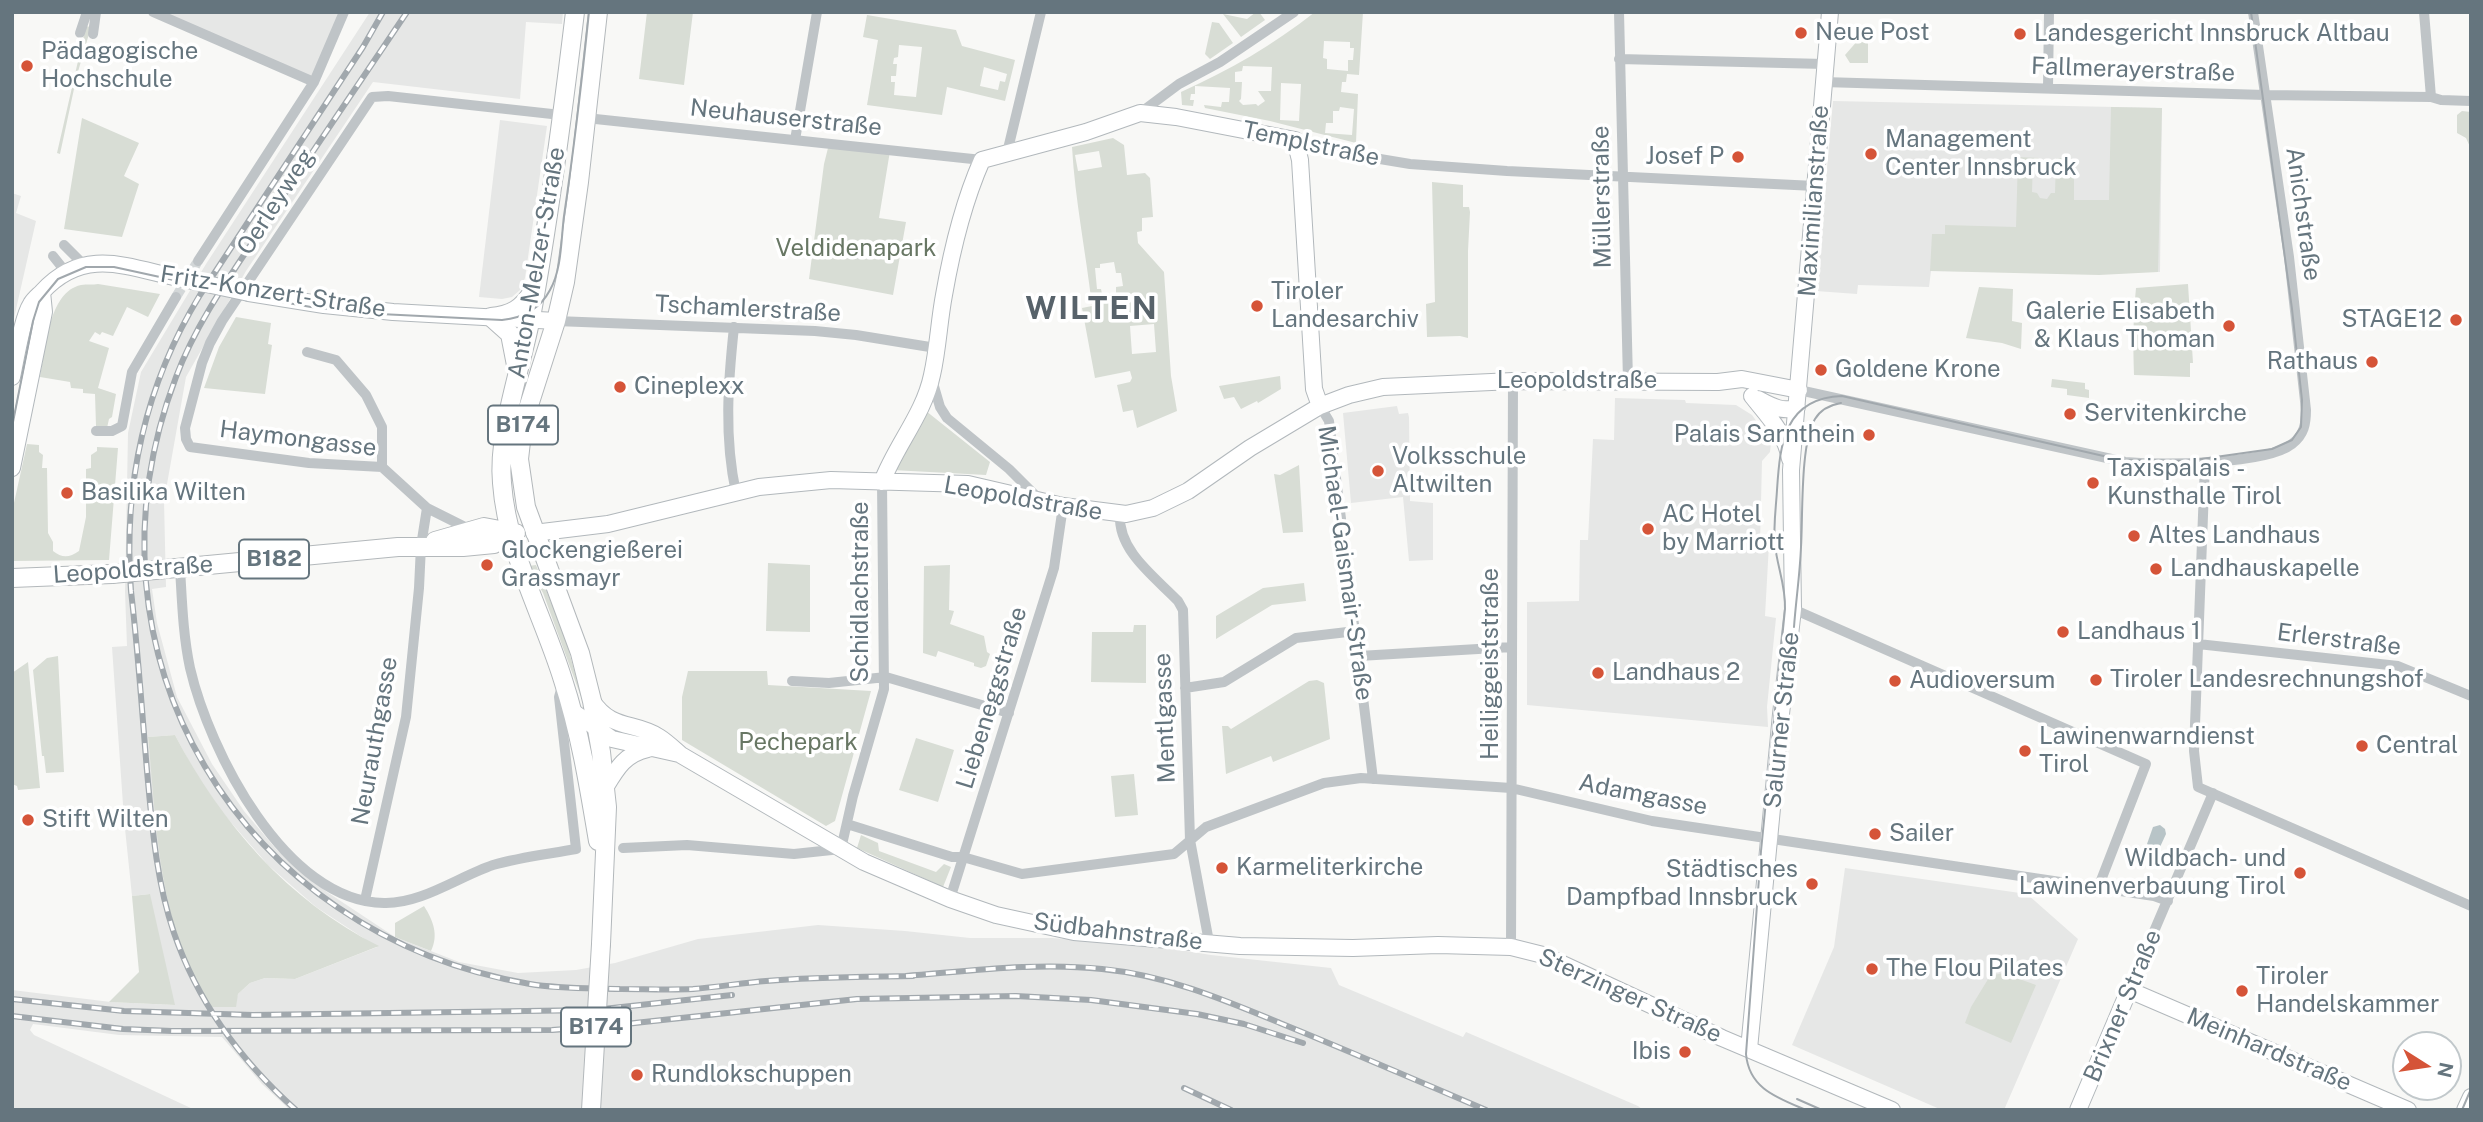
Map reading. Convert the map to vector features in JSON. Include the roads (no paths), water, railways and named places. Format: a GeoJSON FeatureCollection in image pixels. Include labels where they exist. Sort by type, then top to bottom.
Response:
{"type":"FeatureCollection","features":[{"type":"Feature","properties":{"kind":"main road","name":"B174"},"geometry":{"type":"LineString","coordinates":[[561,116],[575,12]]}},
{"type":"Feature","properties":{"kind":"main road","name":"B174"},"geometry":{"type":"LineString","coordinates":[[586,118],[597,12]]}},
{"type":"Feature","properties":{"kind":"main road","name":"Anton-Melzer-Straße"},"geometry":{"type":"LineString","coordinates":[[511,533],[503,499],[501,461],[537,285],[561,116]]}},
{"type":"Feature","properties":{"kind":"main road","name":"Anton-Melzer-Straße"},"geometry":{"type":"LineString","coordinates":[[534,533],[521,487],[520,447],[526,414],[556,321],[571,248],[586,118]]}},
{"type":"Feature","properties":{"kind":"main road"},"geometry":{"type":"LineString","coordinates":[[491,317],[518,310],[537,285]]}},
{"type":"Feature","properties":{"kind":"main road"},"geometry":{"type":"LineString","coordinates":[[491,317],[510,334],[519,375]]}},
{"type":"Feature","properties":{"kind":"main road","name":"Leopoldstraße"},"geometry":{"type":"LineString","coordinates":[[421,546],[484,527],[511,533],[534,533]]}},
{"type":"Feature","properties":{"kind":"main road","name":"B174"},"geometry":{"type":"LineString","coordinates":[[511,533],[572,710],[585,766],[603,872]]}},
{"type":"Feature","properties":{"kind":"main road","name":"Leopoldstraße"},"geometry":{"type":"LineString","coordinates":[[12,578],[112,574],[421,546],[463,547],[494,544],[511,533]]}},
{"type":"Feature","properties":{"kind":"main road","name":"B174"},"geometry":{"type":"LineString","coordinates":[[534,533],[571,625],[592,701],[607,807],[591,1110]]}},
{"type":"Feature","properties":{"kind":"street"},"geometry":{"type":"LineString","coordinates":[[80,33],[88,12]]}},
{"type":"Feature","properties":{"kind":"street"},"geometry":{"type":"LineString","coordinates":[[93,34],[96,12]]}},
{"type":"Feature","properties":{"kind":"street"},"geometry":{"type":"LineString","coordinates":[[153,12],[314,82]]}},
{"type":"Feature","properties":{"kind":"street"},"geometry":{"type":"LineString","coordinates":[[198,261],[314,82],[344,12]]}},
{"type":"Feature","properties":{"kind":"street"},"geometry":{"type":"LineString","coordinates":[[795,141],[817,12]]}},
{"type":"Feature","properties":{"kind":"street"},"geometry":{"type":"LineString","coordinates":[[1007,153],[1041,12]]}},
{"type":"Feature","properties":{"kind":"street"},"geometry":{"type":"LineString","coordinates":[[1140,113],[1179,84],[1220,62],[1294,12]]}},
{"type":"Feature","properties":{"kind":"street","name":"Müllerstraße"},"geometry":{"type":"LineString","coordinates":[[1619,12],[1628,380]]}},
{"type":"Feature","properties":{"kind":"street","name":"Maximilianstraße"},"geometry":{"type":"LineString","coordinates":[[1799,390],[1830,12]]}},
{"type":"Feature","properties":{"kind":"street"},"geometry":{"type":"LineString","coordinates":[[2048,88],[2049,12]]}},
{"type":"Feature","properties":{"kind":"street","name":"Anichstraße"},"geometry":{"type":"LineString","coordinates":[[2205,463],[2274,453],[2292,445],[2302,433],[2306,422],[2294,302],[2253,12]]}},
{"type":"Feature","properties":{"kind":"street"},"geometry":{"type":"LineString","coordinates":[[2424,12],[2436,99]]}},
{"type":"Feature","properties":{"kind":"street"},"geometry":{"type":"LineString","coordinates":[[1619,59],[1825,64]]}},
{"type":"Feature","properties":{"kind":"street","name":"Fallmerayerstraße"},"geometry":{"type":"LineString","coordinates":[[1823,82],[2471,101]]}},
{"type":"Feature","properties":{"kind":"street","name":"Oerleyweg"},"geometry":{"type":"LineString","coordinates":[[190,447],[185,428],[195,386],[206,353],[222,321],[368,101],[378,96],[561,116]]}},
{"type":"Feature","properties":{"kind":"street","name":"Templstraße"},"geometry":{"type":"LineString","coordinates":[[982,160],[1078,134],[1140,113],[1176,117],[1410,164],[1815,186]]}},
{"type":"Feature","properties":{"kind":"street","name":"Neuhauserstraße"},"geometry":{"type":"LineString","coordinates":[[586,118],[982,160]]}},
{"type":"Feature","properties":{"kind":"street","name":"Michael-Gaismair-Straße"},"geometry":{"type":"LineString","coordinates":[[1296,140],[1300,160],[1314,389],[1329,421],[1373,779]]}},
{"type":"Feature","properties":{"kind":"street"},"geometry":{"type":"LineString","coordinates":[[882,482],[887,467],[918,413],[932,376],[955,242],[968,193],[982,160]]}},
{"type":"Feature","properties":{"kind":"street"},"geometry":{"type":"LineString","coordinates":[[64,245],[83,264]]}},
{"type":"Feature","properties":{"kind":"street"},"geometry":{"type":"LineString","coordinates":[[54,256],[65,271]]}},
{"type":"Feature","properties":{"kind":"street","name":"Fritz-Konzert-Straße"},"geometry":{"type":"LineString","coordinates":[[12,377],[29,306],[65,271],[83,264],[99,262],[249,293],[350,308],[556,321]]}},
{"type":"Feature","properties":{"kind":"street"},"geometry":{"type":"LineString","coordinates":[[12,468],[16,432],[44,312],[42,292]]}},
{"type":"Feature","properties":{"kind":"street"},"geometry":{"type":"LineString","coordinates":[[96,431],[114,431],[122,425],[132,372],[176,297]]}},
{"type":"Feature","properties":{"kind":"street","name":"Tschamlerstraße"},"geometry":{"type":"LineString","coordinates":[[556,321],[734,327],[856,335],[936,348]]}},
{"type":"Feature","properties":{"kind":"street"},"geometry":{"type":"LineString","coordinates":[[734,327],[727,445],[736,493]]}},
{"type":"Feature","properties":{"kind":"street"},"geometry":{"type":"LineString","coordinates":[[307,352],[336,360],[366,395],[382,427],[382,467]]}},
{"type":"Feature","properties":{"kind":"street"},"geometry":{"type":"LineString","coordinates":[[932,376],[934,392],[947,418],[1009,469],[1042,502]]}},
{"type":"Feature","properties":{"kind":"street","name":"Leopoldstraße"},"geometry":{"type":"LineString","coordinates":[[534,533],[608,524],[736,493],[802,481],[968,484],[1042,502],[1120,515],[1153,508],[1188,491],[1250,448],[1321,406],[1349,395],[1383,387],[1513,381],[1718,382],[1742,379],[1799,390]]}},
{"type":"Feature","properties":{"kind":"street","name":"Heiliggeiststraße"},"geometry":{"type":"LineString","coordinates":[[1511,947],[1513,381]]}},
{"type":"Feature","properties":{"kind":"street","name":"Leopoldstraße"},"geometry":{"type":"LineString","coordinates":[[1718,382],[1773,407],[1792,410],[1797,407]]}},
{"type":"Feature","properties":{"kind":"street"},"geometry":{"type":"LineString","coordinates":[[1799,390],[1853,400],[2103,459],[2158,464],[2205,463],[2194,751],[2198,787],[2471,906]]}},
{"type":"Feature","properties":{"kind":"street","name":"Salurner Straße"},"geometry":{"type":"LineString","coordinates":[[1749,1049],[1793,610],[1791,470],[1799,390]]}},
{"type":"Feature","properties":{"kind":"street"},"geometry":{"type":"LineString","coordinates":[[1752,396],[1784,439],[1791,470]]}},
{"type":"Feature","properties":{"kind":"street","name":"Haymongasse"},"geometry":{"type":"LineString","coordinates":[[190,447],[309,463],[382,467],[427,508],[471,530]]}},
{"type":"Feature","properties":{"kind":"street","name":"Schidlachstraße"},"geometry":{"type":"LineString","coordinates":[[841,849],[886,677],[882,482]]}},
{"type":"Feature","properties":{"kind":"street","name":"Liebeneggstraße"},"geometry":{"type":"LineString","coordinates":[[950,899],[1054,568],[1063,506]]}},
{"type":"Feature","properties":{"kind":"street"},"geometry":{"type":"LineString","coordinates":[[421,546],[427,508]]}},
{"type":"Feature","properties":{"kind":"street","name":"Mentlgasse"},"geometry":{"type":"LineString","coordinates":[[1120,515],[1119,524],[1128,550],[1182,607],[1190,840],[1209,942]]}},
{"type":"Feature","properties":{"kind":"street","name":"Neurauthgasse"},"geometry":{"type":"LineString","coordinates":[[365,900],[406,717],[421,546]]}},
{"type":"Feature","properties":{"kind":"street"},"geometry":{"type":"LineString","coordinates":[[173,569],[190,667],[211,734],[234,781],[266,828],[305,868],[328,887],[365,900],[382,904],[398,902],[493,865],[576,849],[559,697],[563,680]]}},
{"type":"Feature","properties":{"kind":"street"},"geometry":{"type":"LineString","coordinates":[[1793,610],[2146,764],[2098,888]]}},
{"type":"Feature","properties":{"kind":"street"},"geometry":{"type":"LineString","coordinates":[[1185,688],[1224,682],[1296,638],[1356,631]]}},
{"type":"Feature","properties":{"kind":"street","name":"Erlerstraße"},"geometry":{"type":"LineString","coordinates":[[2198,644],[2398,666],[2471,696]]}},
{"type":"Feature","properties":{"kind":"street"},"geometry":{"type":"LineString","coordinates":[[1359,656],[1512,647]]}},
{"type":"Feature","properties":{"kind":"street"},"geometry":{"type":"LineString","coordinates":[[793,681],[829,683],[886,677],[1009,713]]}},
{"type":"Feature","properties":{"kind":"street"},"geometry":{"type":"LineString","coordinates":[[592,701],[610,720],[659,736],[681,755]]}},
{"type":"Feature","properties":{"kind":"street"},"geometry":{"type":"LineString","coordinates":[[572,710],[597,731],[612,739],[681,755]]}},
{"type":"Feature","properties":{"kind":"street"},"geometry":{"type":"LineString","coordinates":[[605,788],[623,760],[635,752],[651,748]]}},
{"type":"Feature","properties":{"kind":"street","name":"Südbahnstraße"},"geometry":{"type":"LineString","coordinates":[[681,755],[841,849],[891,875],[996,915],[1074,932],[1240,946],[1511,947]]}},
{"type":"Feature","properties":{"kind":"street","name":"Adamgasse"},"geometry":{"type":"LineString","coordinates":[[848,824],[952,857],[963,857],[1021,874],[1174,854],[1206,827],[1324,783],[1343,779],[1373,779],[1511,789],[1652,821],[2154,896],[2168,901]]}},
{"type":"Feature","properties":{"kind":"street","name":"Brixner Straße"},"geometry":{"type":"LineString","coordinates":[[2078,1110],[2213,793]]}},
{"type":"Feature","properties":{"kind":"street"},"geometry":{"type":"LineString","coordinates":[[622,848],[687,845],[794,854],[841,849]]}},
{"type":"Feature","properties":{"kind":"street","name":"Sterzinger Straße"},"geometry":{"type":"LineString","coordinates":[[1511,947],[1543,955],[1749,1049],[1892,1110]]}},
{"type":"Feature","properties":{"kind":"street","name":"Meinhardstraße"},"geometry":{"type":"LineString","coordinates":[[2129,990],[2408,1110]]}},
{"type":"Feature","properties":{"kind":"street"},"geometry":{"type":"LineString","coordinates":[[2465,1110],[2471,1097]]}},
{"type":"Feature","properties":{"kind":"tunnel"},"geometry":{"type":"LineString","coordinates":[[176,297],[198,261]]}},
{"type":"Feature","properties":{"kind":"tram line"},"geometry":{"type":"LineString","coordinates":[[12,427],[39,302],[58,279],[86,267],[114,267],[247,296],[311,307],[380,314],[502,320],[523,315],[536,307],[550,290],[559,263],[589,12]]}},
{"type":"Feature","properties":{"kind":"tram line"},"geometry":{"type":"LineString","coordinates":[[1806,1110],[1776,1096],[1759,1084],[1748,1066],[1746,1054],[1761,851],[1785,609],[1774,531],[1780,456],[1789,426],[1797,414],[1808,405],[1842,396],[2121,460],[2187,461],[2272,449],[2292,440],[2301,427],[2302,400],[2251,12]]}},
{"type":"Feature","properties":{"kind":"tram line"},"geometry":{"type":"LineString","coordinates":[[1794,627],[1803,481],[1810,430],[1817,416],[1826,408],[1841,403]]}},
{"type":"Feature","properties":{"kind":"tram line"},"geometry":{"type":"LineString","coordinates":[[2462,1110],[2471,1089]]}},
{"type":"Feature","properties":{"kind":"tram line"},"geometry":{"type":"LineString","coordinates":[[1797,1099],[1822,1110]]}},
{"type":"Feature","properties":{"kind":"railway"},"geometry":{"type":"LineString","coordinates":[[296,1110],[257,1072],[223,1029],[195,983],[168,913],[156,852],[149,791],[131,591],[131,513],[142,437],[165,364],[181,329],[200,295],[363,47],[383,12]]}},
{"type":"Feature","properties":{"kind":"railway"},"geometry":{"type":"LineString","coordinates":[[407,12],[216,297],[194,336],[176,377],[149,481],[146,582],[165,678],[205,766],[263,844],[338,908],[427,955],[530,984],[575,988],[693,989],[784,980],[913,976]]}},
{"type":"Feature","properties":{"kind":"railway"},"geometry":{"type":"LineString","coordinates":[[906,976],[1053,966],[1125,972],[1171,982],[1237,1005],[1486,1110]]}},
{"type":"Feature","properties":{"kind":"railway"},"geometry":{"type":"LineString","coordinates":[[12,999],[124,1011],[253,1015],[594,1010],[732,995]]}},
{"type":"Feature","properties":{"kind":"railway"},"geometry":{"type":"LineString","coordinates":[[12,1016],[123,1029],[172,1031],[552,1030],[857,999],[1016,996],[1091,1000],[1197,1014],[1244,1024],[1303,1043]]}},
{"type":"Feature","properties":{"kind":"railway"},"geometry":{"type":"LineString","coordinates":[[1184,1088],[1231,1110]]}},
{"type":"Feature","properties":{"kind":"place","name":"Neue Post"},"geometry":{"type":"Point","coordinates":[1801,33]}},
{"type":"Feature","properties":{"kind":"place","name":"Landesgericht Innsbruck Altbau"},"geometry":{"type":"Point","coordinates":[2020,34]}},
{"type":"Feature","properties":{"kind":"place","name":"Pädagogische Hochschule"},"geometry":{"type":"Point","coordinates":[27,66]}},
{"type":"Feature","properties":{"kind":"place","name":"Management Center Innsbruck"},"geometry":{"type":"Point","coordinates":[1871,154]}},
{"type":"Feature","properties":{"kind":"place","name":"Josef P"},"geometry":{"type":"Point","coordinates":[1738,157]}},
{"type":"Feature","properties":{"kind":"place","name":"Tiroler Landesarchiv"},"geometry":{"type":"Point","coordinates":[1257,306]}},
{"type":"Feature","properties":{"kind":"place","name":"STAGE12"},"geometry":{"type":"Point","coordinates":[2456,320]}},
{"type":"Feature","properties":{"kind":"place","name":"Galerie Elisabeth & Klaus Thoman"},"geometry":{"type":"Point","coordinates":[2229,326]}},
{"type":"Feature","properties":{"kind":"place","name":"Rathaus"},"geometry":{"type":"Point","coordinates":[2372,362]}},
{"type":"Feature","properties":{"kind":"place","name":"Goldene Krone"},"geometry":{"type":"Point","coordinates":[1821,370]}},
{"type":"Feature","properties":{"kind":"place","name":"Cineplexx"},"geometry":{"type":"Point","coordinates":[620,387]}},
{"type":"Feature","properties":{"kind":"place","name":"Servitenkirche"},"geometry":{"type":"Point","coordinates":[2070,414]}},
{"type":"Feature","properties":{"kind":"place","name":"Palais Sarnthein"},"geometry":{"type":"Point","coordinates":[1869,435]}},
{"type":"Feature","properties":{"kind":"place","name":"Volksschule Altwilten"},"geometry":{"type":"Point","coordinates":[1378,471]}},
{"type":"Feature","properties":{"kind":"place","name":"Taxispalais - Kunsthalle Tirol"},"geometry":{"type":"Point","coordinates":[2093,483]}},
{"type":"Feature","properties":{"kind":"place","name":"Basilika Wilten"},"geometry":{"type":"Point","coordinates":[67,493]}},
{"type":"Feature","properties":{"kind":"place","name":"AC Hotel by Marriott"},"geometry":{"type":"Point","coordinates":[1648,529]}},
{"type":"Feature","properties":{"kind":"place","name":"Altes Landhaus"},"geometry":{"type":"Point","coordinates":[2134,536]}},
{"type":"Feature","properties":{"kind":"place","name":"Glockengießerei Grassmayr"},"geometry":{"type":"Point","coordinates":[487,565]}},
{"type":"Feature","properties":{"kind":"place","name":"Landhauskapelle"},"geometry":{"type":"Point","coordinates":[2156,569]}},
{"type":"Feature","properties":{"kind":"place","name":"Landhaus 1"},"geometry":{"type":"Point","coordinates":[2063,632]}},
{"type":"Feature","properties":{"kind":"place","name":"Landhaus 2"},"geometry":{"type":"Point","coordinates":[1598,673]}},
{"type":"Feature","properties":{"kind":"place","name":"Tiroler Landesrechnungshof"},"geometry":{"type":"Point","coordinates":[2096,680]}},
{"type":"Feature","properties":{"kind":"place","name":"Audioversum"},"geometry":{"type":"Point","coordinates":[1895,681]}},
{"type":"Feature","properties":{"kind":"place","name":"Central"},"geometry":{"type":"Point","coordinates":[2362,746]}},
{"type":"Feature","properties":{"kind":"place","name":"Lawinenwarndienst Tirol"},"geometry":{"type":"Point","coordinates":[2025,751]}},
{"type":"Feature","properties":{"kind":"place","name":"Stift Wilten"},"geometry":{"type":"Point","coordinates":[28,820]}},
{"type":"Feature","properties":{"kind":"place","name":"Sailer"},"geometry":{"type":"Point","coordinates":[1875,834]}},
{"type":"Feature","properties":{"kind":"place","name":"Karmeliterkirche"},"geometry":{"type":"Point","coordinates":[1222,868]}},
{"type":"Feature","properties":{"kind":"place","name":"Wildbach- und Lawinenverbauung Tirol"},"geometry":{"type":"Point","coordinates":[2300,873]}},
{"type":"Feature","properties":{"kind":"place","name":"Städtisches Dampfbad Innsbruck"},"geometry":{"type":"Point","coordinates":[1812,884]}},
{"type":"Feature","properties":{"kind":"place","name":"The Flou Pilates"},"geometry":{"type":"Point","coordinates":[1872,969]}},
{"type":"Feature","properties":{"kind":"place","name":"Tiroler Handelskammer"},"geometry":{"type":"Point","coordinates":[2242,991]}},
{"type":"Feature","properties":{"kind":"place","name":"Ibis"},"geometry":{"type":"Point","coordinates":[1685,1052]}},
{"type":"Feature","properties":{"kind":"place","name":"Rundlokschuppen"},"geometry":{"type":"Point","coordinates":[637,1075]}},
{"type":"Feature","properties":{"kind":"district","name":"WILTEN"},"geometry":{"type":"Point","coordinates":[1092,309]}},
{"type":"Feature","properties":{"kind":"park label","name":"Veldidenapark"},"geometry":{"type":"Point","coordinates":[856,249]}},
{"type":"Feature","properties":{"kind":"park label","name":"Pechepark"},"geometry":{"type":"Point","coordinates":[798,743]}}]}
